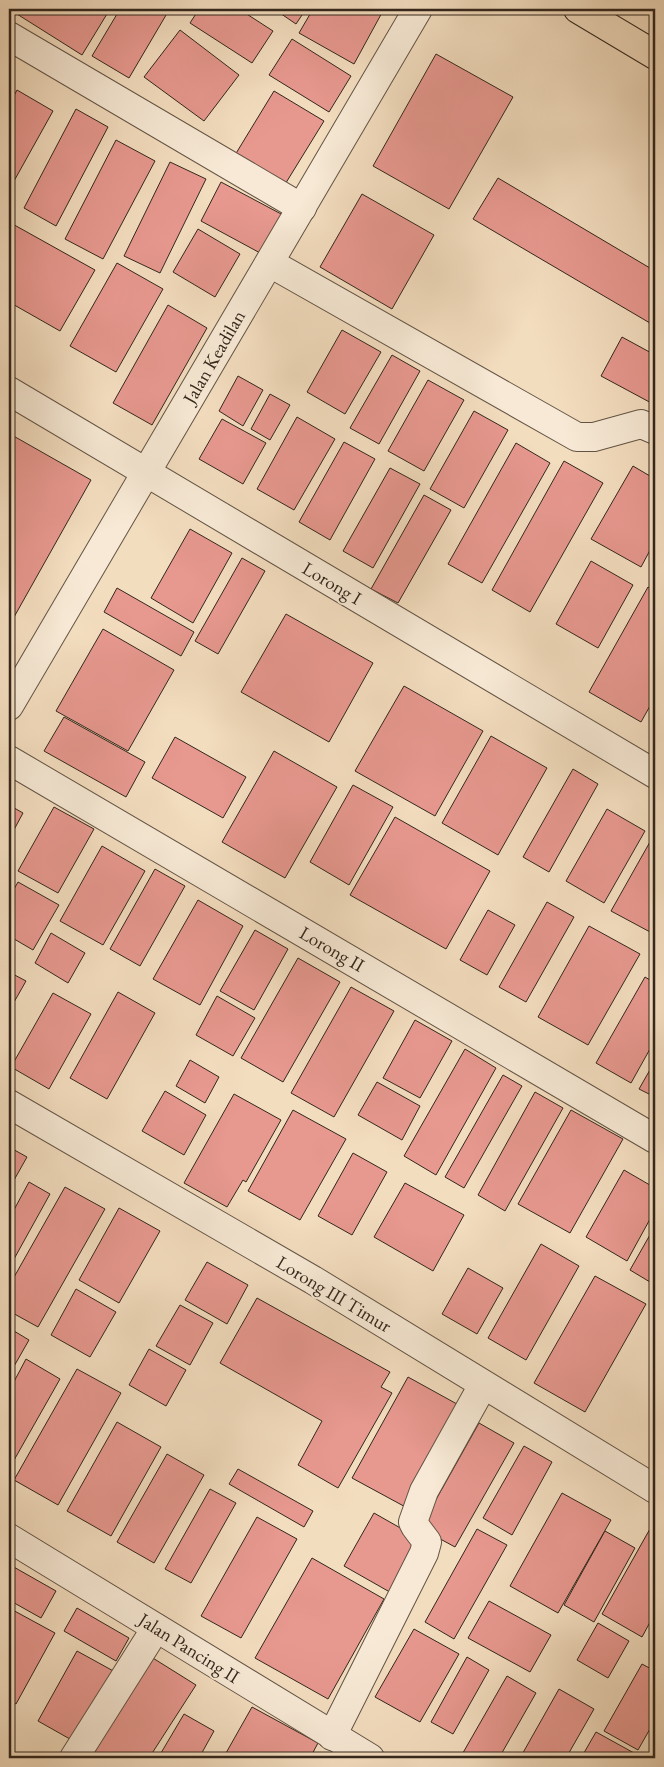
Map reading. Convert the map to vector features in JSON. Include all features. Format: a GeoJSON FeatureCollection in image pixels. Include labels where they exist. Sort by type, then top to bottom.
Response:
{"type":"FeatureCollection","features":[{"type":"Feature","properties":{"kind":"highway"},"geometry":{"type":"LineString","coordinates":[[578,9],[655,55]]}},
{"type":"Feature","properties":{"kind":"street","name":"Jalan Keadilan"},"geometry":{"type":"LineString","coordinates":[[9,706],[418,9]]}},
{"type":"Feature","properties":{"kind":"street"},"geometry":{"type":"LineString","coordinates":[[9,36],[302,208]]}},
{"type":"Feature","properties":{"kind":"street"},"geometry":{"type":"LineString","coordinates":[[270,262],[576,437],[594,437],[641,424],[655,430]]}},
{"type":"Feature","properties":{"kind":"street","name":"Lorong I"},"geometry":{"type":"LineString","coordinates":[[9,391],[655,774]]}},
{"type":"Feature","properties":{"kind":"street","name":"Lorong II"},"geometry":{"type":"LineString","coordinates":[[9,760],[655,1139]]}},
{"type":"Feature","properties":{"kind":"street","name":"Lorong III Timur"},"geometry":{"type":"LineString","coordinates":[[9,1104],[313,1280],[655,1489]]}},
{"type":"Feature","properties":{"kind":"street"},"geometry":{"type":"LineString","coordinates":[[334,1745],[424,1553],[427,1542],[413,1522],[424,1491],[484,1385]]}},
{"type":"Feature","properties":{"kind":"street","name":"Jalan Pancing II"},"geometry":{"type":"LineString","coordinates":[[9,1538],[156,1628],[334,1745],[370,1758]]}},
{"type":"Feature","properties":{"kind":"street"},"geometry":{"type":"LineString","coordinates":[[74,1758],[156,1628]]}},
{"type":"Feature","properties":{"kind":"building"},"geometry":{"type":"Polygon","coordinates":[[[9,9],[110,9],[82,55],[9,9]]]}},
{"type":"Feature","properties":{"kind":"building"},"geometry":{"type":"Polygon","coordinates":[[[120,9],[169,10],[129,78],[92,56],[120,9]]]}},
{"type":"Feature","properties":{"kind":"building"},"geometry":{"type":"Polygon","coordinates":[[[199,9],[239,9],[273,31],[252,63],[190,23],[199,9]]]}},
{"type":"Feature","properties":{"kind":"building"},"geometry":{"type":"Polygon","coordinates":[[[274,9],[306,9],[296,24],[274,9]]]}},
{"type":"Feature","properties":{"kind":"building"},"geometry":{"type":"Polygon","coordinates":[[[313,9],[384,9],[354,64],[299,33],[313,9]]]}},
{"type":"Feature","properties":{"kind":"building"},"geometry":{"type":"Polygon","coordinates":[[[180,30],[239,75],[204,121],[144,77],[180,30]]]}},
{"type":"Feature","properties":{"kind":"building"},"geometry":{"type":"Polygon","coordinates":[[[292,39],[351,76],[329,112],[269,75],[292,39]]]}},
{"type":"Feature","properties":{"kind":"building"},"geometry":{"type":"Polygon","coordinates":[[[436,54],[513,97],[449,209],[373,166],[436,54]]]}},
{"type":"Feature","properties":{"kind":"building"},"geometry":{"type":"Polygon","coordinates":[[[17,90],[53,111],[9,190],[9,105],[17,90]]]}},
{"type":"Feature","properties":{"kind":"building"},"geometry":{"type":"Polygon","coordinates":[[[274,91],[324,121],[284,186],[235,155],[274,91]]]}},
{"type":"Feature","properties":{"kind":"building"},"geometry":{"type":"Polygon","coordinates":[[[76,109],[108,127],[56,226],[24,208],[76,109]]]}},
{"type":"Feature","properties":{"kind":"building"},"geometry":{"type":"Polygon","coordinates":[[[116,140],[155,161],[103,259],[65,239],[116,140]]]}},
{"type":"Feature","properties":{"kind":"building"},"geometry":{"type":"Polygon","coordinates":[[[170,162],[206,179],[160,273],[124,256],[170,162]]]}},
{"type":"Feature","properties":{"kind":"building"},"geometry":{"type":"Polygon","coordinates":[[[498,178],[655,271],[655,326],[473,219],[498,178]]]}},
{"type":"Feature","properties":{"kind":"building"},"geometry":{"type":"Polygon","coordinates":[[[221,182],[283,215],[262,254],[201,221],[221,182]]]}},
{"type":"Feature","properties":{"kind":"building"},"geometry":{"type":"Polygon","coordinates":[[[362,194],[434,235],[392,309],[320,267],[362,194]]]}},
{"type":"Feature","properties":{"kind":"building"},"geometry":{"type":"Polygon","coordinates":[[[9,222],[95,270],[60,331],[9,302],[9,222]]]}},
{"type":"Feature","properties":{"kind":"building"},"geometry":{"type":"Polygon","coordinates":[[[198,229],[240,254],[215,297],[173,272],[198,229]]]}},
{"type":"Feature","properties":{"kind":"building"},"geometry":{"type":"Polygon","coordinates":[[[117,263],[163,289],[116,372],[70,346],[117,263]]]}},
{"type":"Feature","properties":{"kind":"building"},"geometry":{"type":"Polygon","coordinates":[[[168,305],[207,328],[152,425],[113,403],[168,305]]]}},
{"type":"Feature","properties":{"kind":"building"},"geometry":{"type":"Polygon","coordinates":[[[342,330],[381,352],[345,414],[307,392],[342,330]]]}},
{"type":"Feature","properties":{"kind":"building"},"geometry":{"type":"Polygon","coordinates":[[[622,337],[655,355],[655,405],[601,376],[622,337]]]}},
{"type":"Feature","properties":{"kind":"building"},"geometry":{"type":"Polygon","coordinates":[[[392,355],[420,371],[379,444],[350,428],[392,355]]]}},
{"type":"Feature","properties":{"kind":"building"},"geometry":{"type":"Polygon","coordinates":[[[238,376],[263,390],[243,426],[219,411],[238,376]]]}},
{"type":"Feature","properties":{"kind":"building"},"geometry":{"type":"Polygon","coordinates":[[[428,380],[464,400],[424,471],[388,451],[428,380]]]}},
{"type":"Feature","properties":{"kind":"building"},"geometry":{"type":"Polygon","coordinates":[[[270,394],[290,405],[270,440],[251,429],[270,394]]]}},
{"type":"Feature","properties":{"kind":"building"},"geometry":{"type":"Polygon","coordinates":[[[474,411],[508,430],[464,508],[430,489],[474,411]]]}},
{"type":"Feature","properties":{"kind":"building"},"geometry":{"type":"Polygon","coordinates":[[[297,417],[335,439],[294,510],[257,489],[297,417]]]}},
{"type":"Feature","properties":{"kind":"building"},"geometry":{"type":"Polygon","coordinates":[[[222,419],[266,443],[243,484],[199,459],[222,419]]]}},
{"type":"Feature","properties":{"kind":"building"},"geometry":{"type":"Polygon","coordinates":[[[10,434],[91,480],[9,626],[9,437],[10,434]]]}},
{"type":"Feature","properties":{"kind":"building"},"geometry":{"type":"Polygon","coordinates":[[[344,442],[375,459],[330,540],[299,522],[344,442]]]}},
{"type":"Feature","properties":{"kind":"building"},"geometry":{"type":"Polygon","coordinates":[[[516,443],[550,463],[482,583],[448,564],[516,443]]]}},
{"type":"Feature","properties":{"kind":"building"},"geometry":{"type":"Polygon","coordinates":[[[564,461],[603,483],[530,612],[492,590],[564,461]]]}},
{"type":"Feature","properties":{"kind":"building"},"geometry":{"type":"Polygon","coordinates":[[[633,466],[655,479],[655,541],[641,567],[591,539],[633,466]]]}},
{"type":"Feature","properties":{"kind":"building"},"geometry":{"type":"Polygon","coordinates":[[[390,468],[420,484],[373,568],[343,551],[390,468]]]}},
{"type":"Feature","properties":{"kind":"building"},"geometry":{"type":"Polygon","coordinates":[[[424,495],[451,510],[398,603],[371,589],[424,495]]]}},
{"type":"Feature","properties":{"kind":"building"},"geometry":{"type":"Polygon","coordinates":[[[190,529],[232,553],[193,623],[151,598],[190,529]]]}},
{"type":"Feature","properties":{"kind":"building"},"geometry":{"type":"Polygon","coordinates":[[[242,558],[265,571],[218,654],[195,641],[242,558]]]}},
{"type":"Feature","properties":{"kind":"building"},"geometry":{"type":"Polygon","coordinates":[[[591,561],[633,585],[598,648],[556,624],[591,561]]]}},
{"type":"Feature","properties":{"kind":"building"},"geometry":{"type":"Polygon","coordinates":[[[648,587],[655,591],[655,697],[641,722],[589,692],[648,587]]]}},
{"type":"Feature","properties":{"kind":"building"},"geometry":{"type":"Polygon","coordinates":[[[117,588],[194,632],[181,656],[104,612],[117,588]]]}},
{"type":"Feature","properties":{"kind":"building"},"geometry":{"type":"Polygon","coordinates":[[[286,614],[373,663],[329,742],[241,692],[286,614]]]}},
{"type":"Feature","properties":{"kind":"building"},"geometry":{"type":"Polygon","coordinates":[[[103,629],[174,670],[128,751],[56,711],[103,629]]]}},
{"type":"Feature","properties":{"kind":"building"},"geometry":{"type":"Polygon","coordinates":[[[404,686],[483,731],[435,816],[355,771],[404,686]]]}},
{"type":"Feature","properties":{"kind":"building"},"geometry":{"type":"Polygon","coordinates":[[[64,717],[145,762],[126,797],[44,751],[64,717]]]}},
{"type":"Feature","properties":{"kind":"building"},"geometry":{"type":"Polygon","coordinates":[[[491,736],[547,768],[498,855],[442,823],[491,736]]]}},
{"type":"Feature","properties":{"kind":"building"},"geometry":{"type":"Polygon","coordinates":[[[175,737],[246,777],[223,818],[152,778],[175,737]]]}},
{"type":"Feature","properties":{"kind":"building"},"geometry":{"type":"Polygon","coordinates":[[[274,751],[337,787],[285,878],[222,842],[274,751]]]}},
{"type":"Feature","properties":{"kind":"building"},"geometry":{"type":"Polygon","coordinates":[[[573,769],[598,784],[549,872],[523,857],[573,769]]]}},
{"type":"Feature","properties":{"kind":"building"},"geometry":{"type":"Polygon","coordinates":[[[353,785],[393,807],[349,885],[310,862],[353,785]]]}},
{"type":"Feature","properties":{"kind":"building"},"geometry":{"type":"Polygon","coordinates":[[[9,805],[23,813],[9,839],[9,805]]]}},
{"type":"Feature","properties":{"kind":"building"},"geometry":{"type":"Polygon","coordinates":[[[54,807],[94,829],[58,893],[18,871],[54,807]]]}},
{"type":"Feature","properties":{"kind":"building"},"geometry":{"type":"Polygon","coordinates":[[[607,809],[645,831],[604,903],[566,881],[607,809]]]}},
{"type":"Feature","properties":{"kind":"building"},"geometry":{"type":"Polygon","coordinates":[[[395,817],[490,871],[446,949],[350,895],[395,817]]]}},
{"type":"Feature","properties":{"kind":"building"},"geometry":{"type":"Polygon","coordinates":[[[655,833],[655,927],[652,933],[611,911],[655,833]]]}},
{"type":"Feature","properties":{"kind":"building"},"geometry":{"type":"Polygon","coordinates":[[[102,846],[145,871],[103,945],[60,921],[102,846]]]}},
{"type":"Feature","properties":{"kind":"building"},"geometry":{"type":"Polygon","coordinates":[[[155,869],[185,886],[140,966],[110,949],[155,869]]]}},
{"type":"Feature","properties":{"kind":"building"},"geometry":{"type":"Polygon","coordinates":[[[18,882],[59,905],[33,950],[9,936],[9,898],[18,882]]]}},
{"type":"Feature","properties":{"kind":"building"},"geometry":{"type":"Polygon","coordinates":[[[198,900],[243,926],[200,1005],[153,979],[198,900]]]}},
{"type":"Feature","properties":{"kind":"building"},"geometry":{"type":"Polygon","coordinates":[[[547,902],[574,917],[526,1002],[499,987],[547,902]]]}},
{"type":"Feature","properties":{"kind":"building"},"geometry":{"type":"Polygon","coordinates":[[[488,910],[515,925],[487,975],[460,960],[488,910]]]}},
{"type":"Feature","properties":{"kind":"building"},"geometry":{"type":"Polygon","coordinates":[[[589,926],[640,954],[588,1045],[538,1017],[589,926]]]}},
{"type":"Feature","properties":{"kind":"building"},"geometry":{"type":"Polygon","coordinates":[[[255,930],[288,949],[254,1010],[220,991],[255,930]]]}},
{"type":"Feature","properties":{"kind":"building"},"geometry":{"type":"Polygon","coordinates":[[[51,933],[85,953],[68,983],[35,963],[51,933]]]}},
{"type":"Feature","properties":{"kind":"building"},"geometry":{"type":"Polygon","coordinates":[[[298,958],[340,982],[283,1082],[241,1058],[298,958]]]}},
{"type":"Feature","properties":{"kind":"building"},"geometry":{"type":"Polygon","coordinates":[[[9,972],[26,981],[9,1011],[9,972]]]}},
{"type":"Feature","properties":{"kind":"building"},"geometry":{"type":"Polygon","coordinates":[[[645,977],[655,983],[655,1040],[631,1083],[596,1063],[645,977]]]}},
{"type":"Feature","properties":{"kind":"building"},"geometry":{"type":"Polygon","coordinates":[[[351,987],[394,1011],[334,1117],[291,1093],[351,987]]]}},
{"type":"Feature","properties":{"kind":"building"},"geometry":{"type":"Polygon","coordinates":[[[118,992],[155,1013],[107,1099],[70,1078],[118,992]]]}},
{"type":"Feature","properties":{"kind":"building"},"geometry":{"type":"Polygon","coordinates":[[[53,993],[91,1014],[49,1089],[11,1067],[53,993]]]}},
{"type":"Feature","properties":{"kind":"building"},"geometry":{"type":"Polygon","coordinates":[[[217,996],[255,1018],[233,1056],[196,1035],[217,996]]]}},
{"type":"Feature","properties":{"kind":"building"},"geometry":{"type":"Polygon","coordinates":[[[415,1020],[452,1041],[420,1098],[383,1078],[415,1020]]]}},
{"type":"Feature","properties":{"kind":"building"},"geometry":{"type":"Polygon","coordinates":[[[465,1049],[496,1068],[436,1175],[404,1156],[465,1049]]]}},
{"type":"Feature","properties":{"kind":"building"},"geometry":{"type":"Polygon","coordinates":[[[190,1060],[219,1077],[205,1103],[176,1086],[190,1060]]]}},
{"type":"Feature","properties":{"kind":"building"},"geometry":{"type":"Polygon","coordinates":[[[655,1061],[655,1097],[639,1089],[655,1061]]]}},
{"type":"Feature","properties":{"kind":"building"},"geometry":{"type":"Polygon","coordinates":[[[503,1075],[522,1086],[464,1188],[445,1177],[503,1075]]]}},
{"type":"Feature","properties":{"kind":"building"},"geometry":{"type":"Polygon","coordinates":[[[377,1082],[420,1106],[402,1140],[358,1115],[377,1082]]]}},
{"type":"Feature","properties":{"kind":"building"},"geometry":{"type":"Polygon","coordinates":[[[165,1091],[206,1115],[184,1155],[142,1131],[165,1091]]]}},
{"type":"Feature","properties":{"kind":"building"},"geometry":{"type":"Polygon","coordinates":[[[535,1092],[563,1108],[505,1211],[478,1195],[535,1092]]]}},
{"type":"Feature","properties":{"kind":"building"},"geometry":{"type":"Polygon","coordinates":[[[234,1094],[281,1120],[246,1182],[243,1180],[227,1207],[184,1183],[234,1094]]]}},
{"type":"Feature","properties":{"kind":"building"},"geometry":{"type":"Polygon","coordinates":[[[293,1110],[346,1139],[300,1220],[248,1191],[293,1110]]]}},
{"type":"Feature","properties":{"kind":"building"},"geometry":{"type":"Polygon","coordinates":[[[571,1110],[623,1139],[570,1233],[518,1204],[571,1110]]]}},
{"type":"Feature","properties":{"kind":"building"},"geometry":{"type":"Polygon","coordinates":[[[9,1147],[27,1157],[9,1189],[9,1147]]]}},
{"type":"Feature","properties":{"kind":"building"},"geometry":{"type":"Polygon","coordinates":[[[353,1153],[387,1172],[352,1235],[318,1216],[353,1153]]]}},
{"type":"Feature","properties":{"kind":"building"},"geometry":{"type":"Polygon","coordinates":[[[624,1170],[655,1188],[655,1210],[627,1261],[586,1237],[624,1170]]]}},
{"type":"Feature","properties":{"kind":"building"},"geometry":{"type":"Polygon","coordinates":[[[29,1182],[50,1194],[14,1259],[9,1256],[9,1219],[29,1182]]]}},
{"type":"Feature","properties":{"kind":"building"},"geometry":{"type":"Polygon","coordinates":[[[405,1183],[464,1215],[433,1271],[374,1237],[405,1183]]]}},
{"type":"Feature","properties":{"kind":"building"},"geometry":{"type":"Polygon","coordinates":[[[65,1187],[105,1209],[38,1327],[9,1311],[9,1286],[65,1187]]]}},
{"type":"Feature","properties":{"kind":"building"},"geometry":{"type":"Polygon","coordinates":[[[119,1208],[160,1231],[119,1303],[79,1280],[119,1208]]]}},
{"type":"Feature","properties":{"kind":"building"},"geometry":{"type":"Polygon","coordinates":[[[655,1226],[655,1285],[630,1270],[655,1226]]]}},
{"type":"Feature","properties":{"kind":"building"},"geometry":{"type":"Polygon","coordinates":[[[541,1244],[579,1266],[526,1360],[488,1338],[541,1244]]]}},
{"type":"Feature","properties":{"kind":"building"},"geometry":{"type":"Polygon","coordinates":[[[207,1262],[248,1285],[227,1324],[185,1300],[207,1262]]]}},
{"type":"Feature","properties":{"kind":"building"},"geometry":{"type":"Polygon","coordinates":[[[468,1268],[503,1288],[477,1334],[442,1314],[468,1268]]]}},
{"type":"Feature","properties":{"kind":"building"},"geometry":{"type":"Polygon","coordinates":[[[595,1276],[646,1304],[585,1412],[534,1383],[595,1276]]]}},
{"type":"Feature","properties":{"kind":"building"},"geometry":{"type":"Polygon","coordinates":[[[76,1289],[116,1312],[90,1357],[51,1335],[76,1289]]]}},
{"type":"Feature","properties":{"kind":"building"},"geometry":{"type":"Polygon","coordinates":[[[257,1298],[390,1372],[381,1387],[392,1393],[338,1488],[298,1465],[322,1421],[220,1363],[257,1298]]]}},
{"type":"Feature","properties":{"kind":"building"},"geometry":{"type":"Polygon","coordinates":[[[180,1305],[213,1323],[190,1365],[156,1346],[180,1305]]]}},
{"type":"Feature","properties":{"kind":"building"},"geometry":{"type":"Polygon","coordinates":[[[9,1328],[29,1340],[9,1375],[9,1328]]]}},
{"type":"Feature","properties":{"kind":"building"},"geometry":{"type":"Polygon","coordinates":[[[149,1349],[186,1370],[166,1406],[129,1385],[149,1349]]]}},
{"type":"Feature","properties":{"kind":"building"},"geometry":{"type":"Polygon","coordinates":[[[26,1359],[60,1379],[9,1469],[9,1391],[26,1359]]]}},
{"type":"Feature","properties":{"kind":"building"},"geometry":{"type":"Polygon","coordinates":[[[77,1369],[121,1393],[58,1505],[14,1480],[77,1369]]]}},
{"type":"Feature","properties":{"kind":"building"},"geometry":{"type":"Polygon","coordinates":[[[408,1377],[466,1409],[411,1510],[352,1478],[408,1377]]]}},
{"type":"Feature","properties":{"kind":"building"},"geometry":{"type":"Polygon","coordinates":[[[117,1422],[161,1447],[111,1536],[67,1511],[117,1422]]]}},
{"type":"Feature","properties":{"kind":"building"},"geometry":{"type":"Polygon","coordinates":[[[479,1423],[514,1443],[455,1547],[420,1528],[479,1423]]]}},
{"type":"Feature","properties":{"kind":"building"},"geometry":{"type":"Polygon","coordinates":[[[524,1446],[552,1462],[512,1535],[483,1518],[524,1446]]]}},
{"type":"Feature","properties":{"kind":"building"},"geometry":{"type":"Polygon","coordinates":[[[167,1454],[204,1475],[154,1563],[117,1542],[167,1454]]]}},
{"type":"Feature","properties":{"kind":"building"},"geometry":{"type":"Polygon","coordinates":[[[238,1469],[313,1511],[304,1527],[229,1484],[238,1469]]]}},
{"type":"Feature","properties":{"kind":"building"},"geometry":{"type":"Polygon","coordinates":[[[210,1489],[236,1503],[191,1583],[165,1569],[210,1489]]]}},
{"type":"Feature","properties":{"kind":"building"},"geometry":{"type":"Polygon","coordinates":[[[562,1493],[611,1520],[558,1613],[510,1586],[562,1493]]]}},
{"type":"Feature","properties":{"kind":"building"},"geometry":{"type":"Polygon","coordinates":[[[374,1513],[425,1542],[395,1595],[344,1566],[374,1513]]]}},
{"type":"Feature","properties":{"kind":"building"},"geometry":{"type":"Polygon","coordinates":[[[257,1517],[297,1539],[241,1638],[201,1616],[257,1517]]]}},
{"type":"Feature","properties":{"kind":"building"},"geometry":{"type":"Polygon","coordinates":[[[655,1520],[655,1613],[642,1637],[602,1614],[655,1520]]]}},
{"type":"Feature","properties":{"kind":"building"},"geometry":{"type":"Polygon","coordinates":[[[477,1529],[507,1545],[454,1639],[425,1622],[477,1529]]]}},
{"type":"Feature","properties":{"kind":"building"},"geometry":{"type":"Polygon","coordinates":[[[605,1531],[635,1548],[594,1622],[564,1605],[605,1531]]]}},
{"type":"Feature","properties":{"kind":"building"},"geometry":{"type":"Polygon","coordinates":[[[312,1558],[384,1599],[328,1699],[255,1658],[312,1558]]]}},
{"type":"Feature","properties":{"kind":"building"},"geometry":{"type":"Polygon","coordinates":[[[12,1566],[56,1591],[41,1618],[9,1600],[9,1571],[12,1566]]]}},
{"type":"Feature","properties":{"kind":"building"},"geometry":{"type":"Polygon","coordinates":[[[489,1601],[551,1635],[530,1672],[468,1638],[489,1601]]]}},
{"type":"Feature","properties":{"kind":"building"},"geometry":{"type":"Polygon","coordinates":[[[9,1608],[55,1633],[16,1704],[9,1700],[9,1608]]]}},
{"type":"Feature","properties":{"kind":"building"},"geometry":{"type":"Polygon","coordinates":[[[77,1608],[129,1638],[116,1661],[64,1631],[77,1608]]]}},
{"type":"Feature","properties":{"kind":"building"},"geometry":{"type":"Polygon","coordinates":[[[598,1623],[629,1641],[608,1678],[577,1660],[598,1623]]]}},
{"type":"Feature","properties":{"kind":"building"},"geometry":{"type":"Polygon","coordinates":[[[414,1629],[459,1654],[420,1722],[375,1697],[414,1629]]]}},
{"type":"Feature","properties":{"kind":"building"},"geometry":{"type":"Polygon","coordinates":[[[77,1651],[117,1673],[77,1743],[38,1721],[77,1651]]]}},
{"type":"Feature","properties":{"kind":"building"},"geometry":{"type":"Polygon","coordinates":[[[148,1655],[196,1685],[149,1758],[83,1758],[148,1655]]]}},
{"type":"Feature","properties":{"kind":"building"},"geometry":{"type":"Polygon","coordinates":[[[467,1657],[489,1670],[453,1734],[431,1722],[467,1657]]]}},
{"type":"Feature","properties":{"kind":"building"},"geometry":{"type":"Polygon","coordinates":[[[642,1664],[655,1671],[655,1720],[638,1750],[604,1731],[642,1664]]]}},
{"type":"Feature","properties":{"kind":"building"},"geometry":{"type":"Polygon","coordinates":[[[507,1676],[536,1693],[499,1758],[460,1758],[507,1676]]]}},
{"type":"Feature","properties":{"kind":"building"},"geometry":{"type":"Polygon","coordinates":[[[559,1689],[594,1709],[566,1758],[520,1758],[559,1689]]]}},
{"type":"Feature","properties":{"kind":"building"},"geometry":{"type":"Polygon","coordinates":[[[252,1707],[318,1743],[310,1758],[236,1758],[226,1753],[252,1707]]]}},
{"type":"Feature","properties":{"kind":"building"},"geometry":{"type":"Polygon","coordinates":[[[184,1714],[214,1731],[199,1758],[158,1758],[184,1714]]]}},
{"type":"Feature","properties":{"kind":"building"},"geometry":{"type":"Polygon","coordinates":[[[596,1732],[634,1753],[631,1758],[581,1758],[596,1732]]]}}]}
